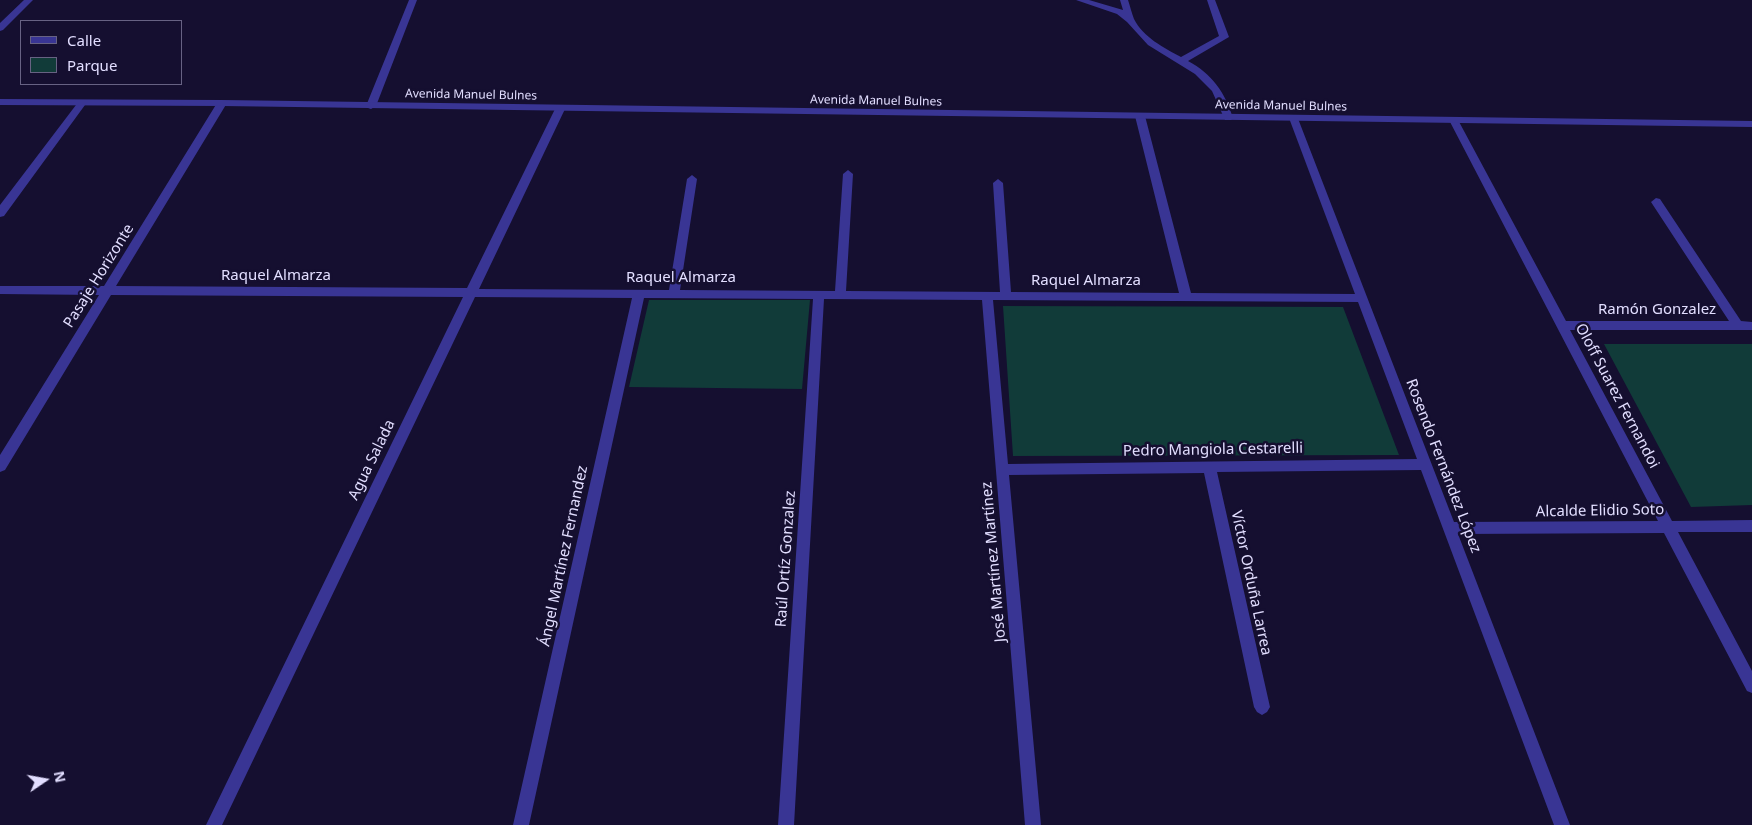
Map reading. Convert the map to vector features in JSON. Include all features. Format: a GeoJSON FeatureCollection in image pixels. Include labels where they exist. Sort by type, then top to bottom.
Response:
{"type":"FeatureCollection","features":[{"type":"Feature","properties":{"kind":"street"},"geometry":{"type":"LineString","coordinates":[[0,28],[29,0]]}},
{"type":"Feature","properties":{"kind":"street"},"geometry":{"type":"LineString","coordinates":[[370,106],[413,0]]}},
{"type":"Feature","properties":{"kind":"street"},"geometry":{"type":"LineString","coordinates":[[1080,0],[1116,11],[1130,19]]}},
{"type":"Feature","properties":{"kind":"street"},"geometry":{"type":"LineString","coordinates":[[1124,0],[1130,19],[1137,32],[1151,43],[1200,70],[1212,82],[1224,101],[1228,118]]}},
{"type":"Feature","properties":{"kind":"street"},"geometry":{"type":"LineString","coordinates":[[1182,60],[1224,37],[1211,0]]}},
{"type":"Feature","properties":{"kind":"street","name":"Avenida Manuel Bulnes"},"geometry":{"type":"LineString","coordinates":[[0,102],[222,103],[1752,124]]}},
{"type":"Feature","properties":{"kind":"street"},"geometry":{"type":"LineString","coordinates":[[0,213],[82,103]]}},
{"type":"Feature","properties":{"kind":"street","name":"Pasaje Horizonte"},"geometry":{"type":"LineString","coordinates":[[0,466],[222,103]]}},
{"type":"Feature","properties":{"kind":"street","name":"Agua Salada"},"geometry":{"type":"LineString","coordinates":[[214,825],[560,109]]}},
{"type":"Feature","properties":{"kind":"street"},"geometry":{"type":"LineString","coordinates":[[1140,116],[1186,297]]}},
{"type":"Feature","properties":{"kind":"street","name":"Rosendo Fernández López"},"geometry":{"type":"LineString","coordinates":[[1294,118],[1562,825]]}},
{"type":"Feature","properties":{"kind":"street","name":"Oloff Suarez Fernandoi"},"geometry":{"type":"LineString","coordinates":[[1454,120],[1752,686]]}},
{"type":"Feature","properties":{"kind":"street"},"geometry":{"type":"LineString","coordinates":[[840,294],[848,174]]}},
{"type":"Feature","properties":{"kind":"street"},"geometry":{"type":"LineString","coordinates":[[674,293],[692,179]]}},
{"type":"Feature","properties":{"kind":"street"},"geometry":{"type":"LineString","coordinates":[[998,184],[1006,296]]}},
{"type":"Feature","properties":{"kind":"street"},"geometry":{"type":"LineString","coordinates":[[1656,202],[1738,326]]}},
{"type":"Feature","properties":{"kind":"street","name":"Raquel Almarza"},"geometry":{"type":"LineString","coordinates":[[0,290],[1362,298]]}},
{"type":"Feature","properties":{"kind":"street","name":"Ángel Martínez Fernandez"},"geometry":{"type":"LineString","coordinates":[[521,825],[639,293]]}},
{"type":"Feature","properties":{"kind":"street","name":"Raúl Ortíz Gonzalez"},"geometry":{"type":"LineString","coordinates":[[786,825],[819,294]]}},
{"type":"Feature","properties":{"kind":"street","name":"José Martínez Martínez"},"geometry":{"type":"LineString","coordinates":[[987,296],[1033,825]]}},
{"type":"Feature","properties":{"kind":"street","name":"Ramón Gonzalez"},"geometry":{"type":"LineString","coordinates":[[1562,325],[1752,326]]}},
{"type":"Feature","properties":{"kind":"street","name":"Pedro Mangiola Cestarelli"},"geometry":{"type":"LineString","coordinates":[[1002,470],[1425,464]]}},
{"type":"Feature","properties":{"kind":"street","name":"Víctor Orduña Larrea"},"geometry":{"type":"LineString","coordinates":[[1209,466],[1262,707]]}},
{"type":"Feature","properties":{"kind":"street","name":"Alcalde Elidio Soto"},"geometry":{"type":"LineString","coordinates":[[1449,528],[1752,526]]}},
{"type":"Feature","properties":{"kind":"green space"},"geometry":{"type":"Polygon","coordinates":[[[649,300],[810,300],[802,389],[629,387],[649,300]]]}},
{"type":"Feature","properties":{"kind":"green space"},"geometry":{"type":"Polygon","coordinates":[[[1003,306],[1343,307],[1399,455],[1013,456],[1003,306]]]}},
{"type":"Feature","properties":{"kind":"green space"},"geometry":{"type":"Polygon","coordinates":[[[1604,344],[1752,344],[1752,505],[1691,507],[1604,344]]]}}]}
